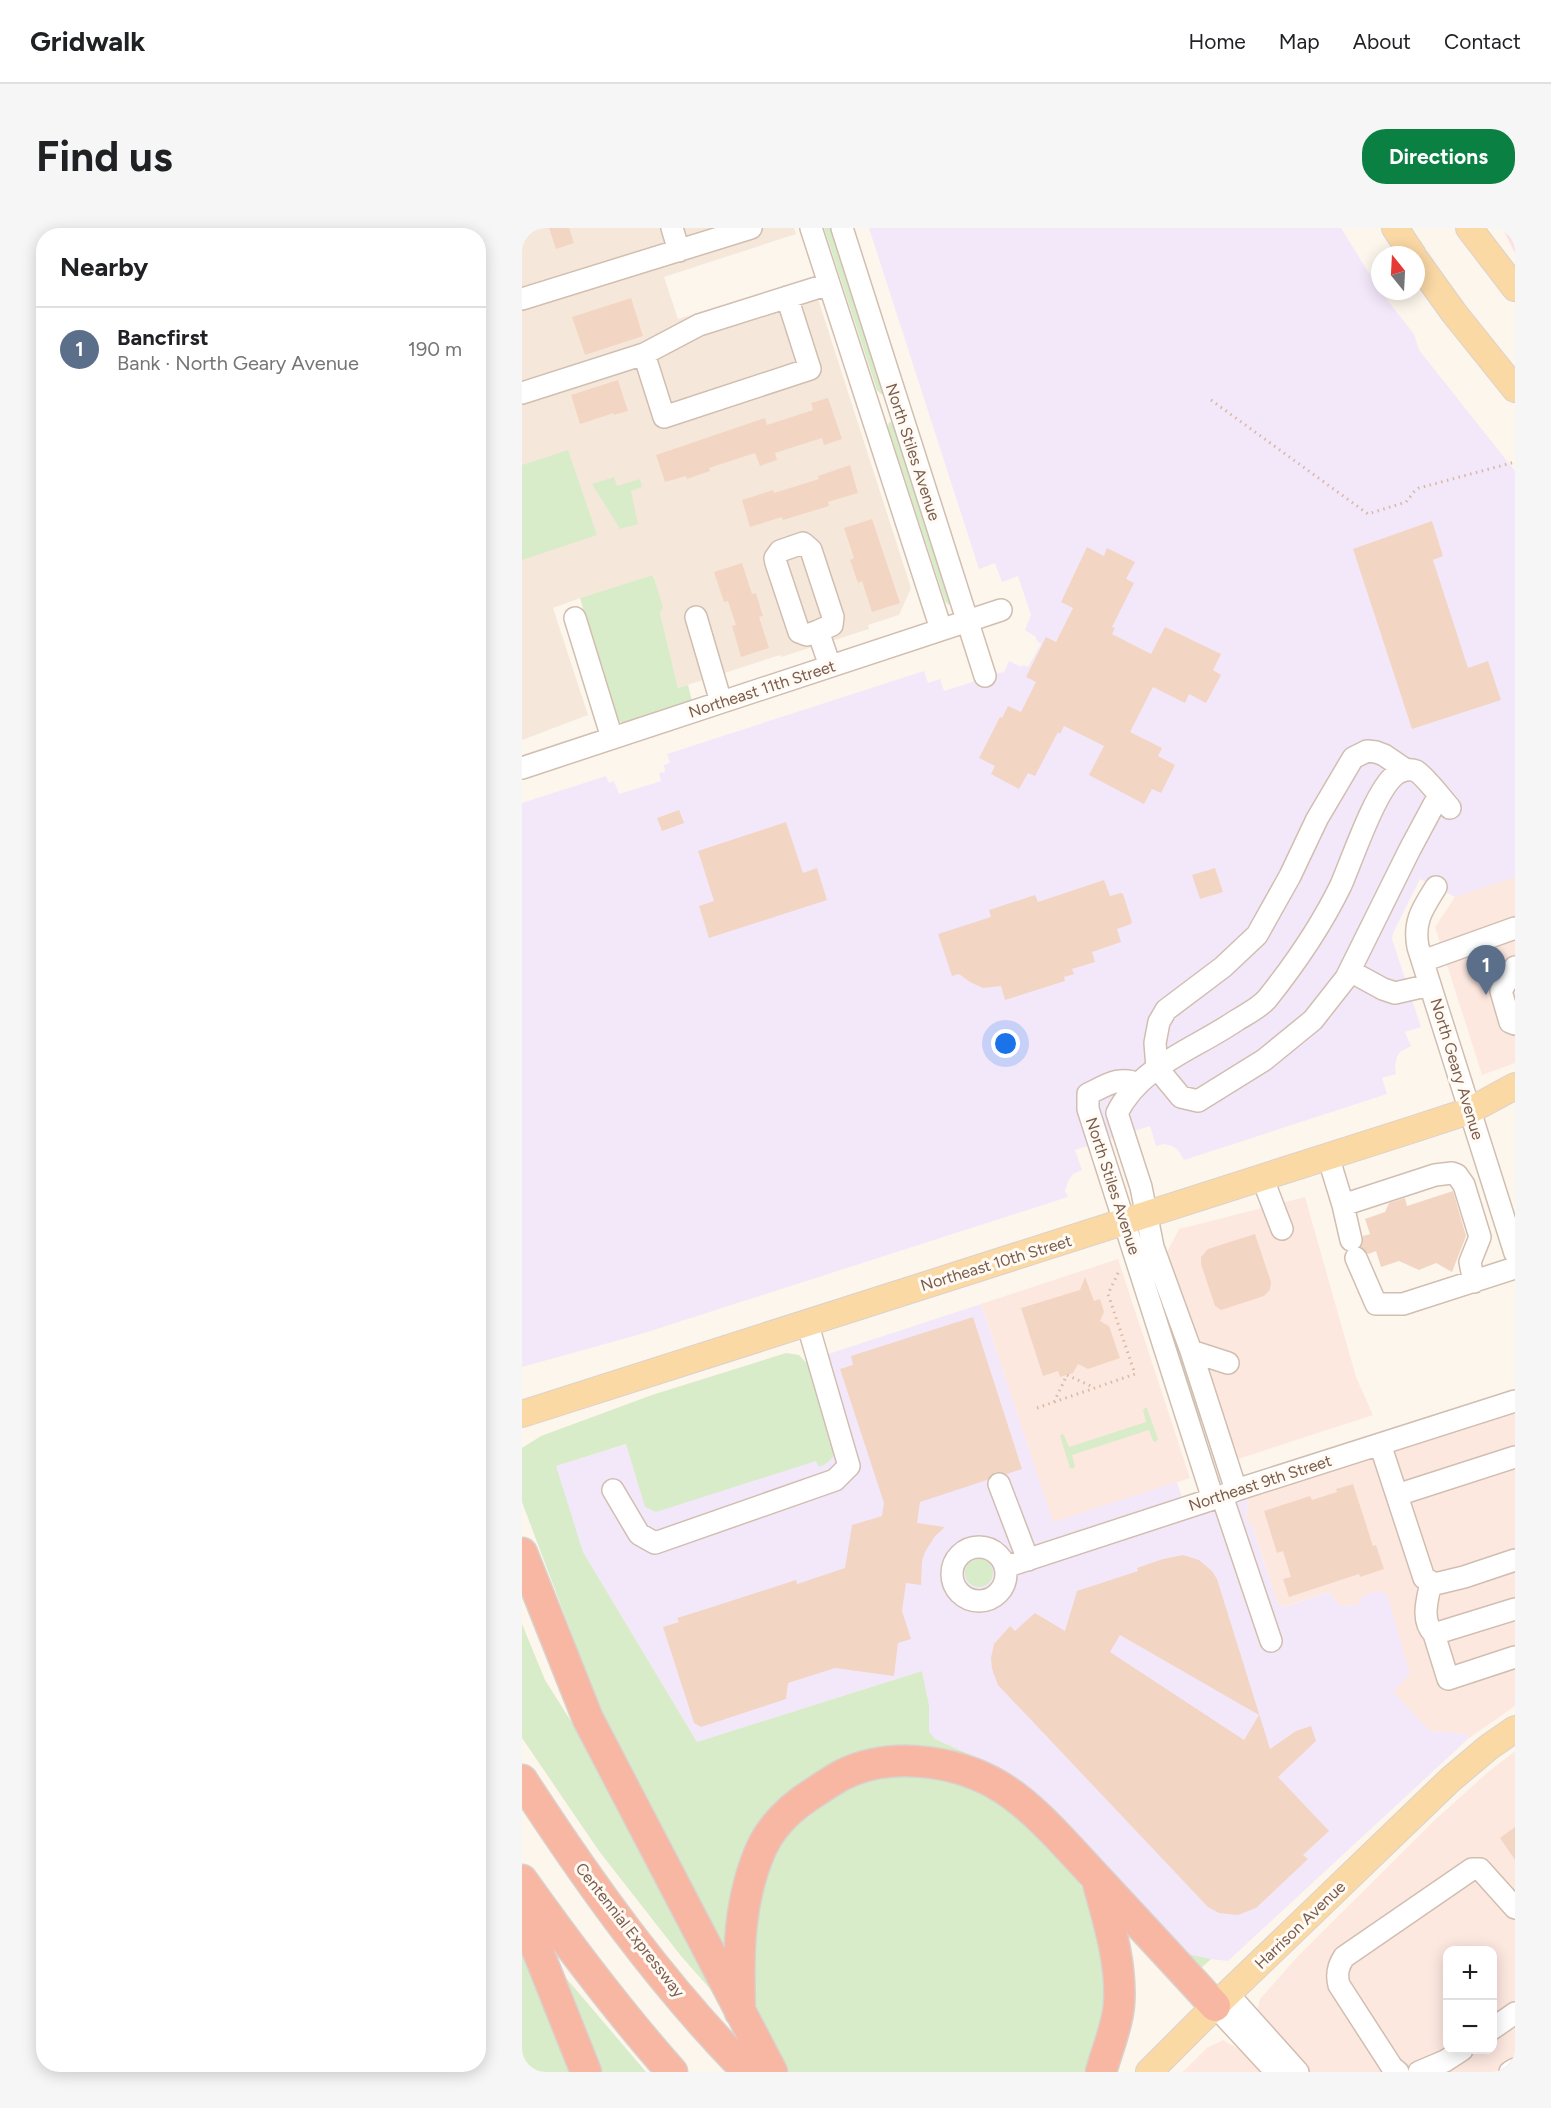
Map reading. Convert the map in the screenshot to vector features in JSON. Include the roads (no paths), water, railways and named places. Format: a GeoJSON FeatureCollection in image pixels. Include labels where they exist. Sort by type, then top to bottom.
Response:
{"type":"FeatureCollection","features":[{"type":"Feature","properties":{"kind":"highway"},"geometry":{"type":"LineString","coordinates":[[522,1553],[588,1719],[772,2072]]}},
{"type":"Feature","properties":{"kind":"highway"},"geometry":{"type":"LineString","coordinates":[[740,2012],[738,1957],[743,1905],[763,1845],[779,1823],[800,1802],[843,1775],[883,1763],[906,1761],[947,1765],[967,1771],[1014,1796],[1222,2000]]}},
{"type":"Feature","properties":{"kind":"highway","name":"Centennial Expressway"},"geometry":{"type":"LineString","coordinates":[[522,1780],[617,1917],[672,1987],[748,2072]]}},
{"type":"Feature","properties":{"kind":"highway"},"geometry":{"type":"LineString","coordinates":[[1096,1877],[1109,1924],[1118,1974],[1119,2005],[1114,2031],[1101,2072]]}},
{"type":"Feature","properties":{"kind":"highway"},"geometry":{"type":"LineString","coordinates":[[522,1880],[631,2023],[672,2072]]}},
{"type":"Feature","properties":{"kind":"highway"},"geometry":{"type":"LineString","coordinates":[[522,1919],[537,1949],[586,2072]]}},
{"type":"Feature","properties":{"kind":"main road"},"geometry":{"type":"LineString","coordinates":[[1395,228],[1407,246]]}},
{"type":"Feature","properties":{"kind":"main road"},"geometry":{"type":"LineString","coordinates":[[1469,228],[1515,288]]}},
{"type":"Feature","properties":{"kind":"main road"},"geometry":{"type":"LineString","coordinates":[[1425,273],[1515,389]]}},
{"type":"Feature","properties":{"kind":"main road","name":"Northeast 10th Street"},"geometry":{"type":"LineString","coordinates":[[522,1414],[1470,1111],[1515,1086]]}},
{"type":"Feature","properties":{"kind":"main road","name":"Northeast 10th Street"},"geometry":{"type":"LineString","coordinates":[[1470,1111],[1499,1111],[1515,1106]]}},
{"type":"Feature","properties":{"kind":"main road","name":"Harrison Avenue"},"geometry":{"type":"LineString","coordinates":[[1149,2072],[1451,1779],[1515,1728]]}},
{"type":"Feature","properties":{"kind":"street"},"geometry":{"type":"LineString","coordinates":[[672,228],[679,251]]}},
{"type":"Feature","properties":{"kind":"street"},"geometry":{"type":"LineString","coordinates":[[522,299],[751,228]]}},
{"type":"Feature","properties":{"kind":"street","name":"North Stiles Avenue"},"geometry":{"type":"LineString","coordinates":[[811,228],[941,629]]}},
{"type":"Feature","properties":{"kind":"street","name":"North Stiles Avenue"},"geometry":{"type":"LineString","coordinates":[[842,228],[985,676]]}},
{"type":"Feature","properties":{"kind":"street"},"geometry":{"type":"LineString","coordinates":[[522,393],[644,354],[699,325],[830,284]]}},
{"type":"Feature","properties":{"kind":"street"},"geometry":{"type":"LineString","coordinates":[[644,354],[664,417],[810,369],[787,297]]}},
{"type":"Feature","properties":{"kind":"street"},"geometry":{"type":"LineString","coordinates":[[870,409],[896,401]]}},
{"type":"Feature","properties":{"kind":"street","name":"Northeast 11th Street"},"geometry":{"type":"LineString","coordinates":[[522,768],[1001,610]]}},
{"type":"Feature","properties":{"kind":"street"},"geometry":{"type":"LineString","coordinates":[[696,617],[721,702]]}},
{"type":"Feature","properties":{"kind":"street"},"geometry":{"type":"LineString","coordinates":[[575,618],[612,738]]}},
{"type":"Feature","properties":{"kind":"street"},"geometry":{"type":"LineString","coordinates":[[818,631],[830,666]]}},
{"type":"Feature","properties":{"kind":"street"},"geometry":{"type":"LineString","coordinates":[[1367,751],[1376,752],[1406,770],[1416,771],[1444,801],[1410,849],[1346,978],[1313,1020],[1264,1060],[1198,1101],[1181,1097],[1158,1068],[1155,1042],[1159,1022],[1166,1010],[1223,967],[1257,935],[1290,876],[1317,819],[1353,758],[1367,751]]}},
{"type":"Feature","properties":{"kind":"street"},"geometry":{"type":"LineString","coordinates":[[1137,1084],[1176,1054],[1216,1035],[1264,1002],[1311,940],[1340,886],[1365,827],[1383,792],[1394,776],[1406,770]]}},
{"type":"Feature","properties":{"kind":"street","name":"North Geary Avenue"},"geometry":{"type":"LineString","coordinates":[[1436,887],[1417,921],[1416,938],[1515,1253]]}},
{"type":"Feature","properties":{"kind":"street"},"geometry":{"type":"LineString","coordinates":[[1423,961],[1514,932]]}},
{"type":"Feature","properties":{"kind":"street"},"geometry":{"type":"LineString","coordinates":[[1515,967],[1501,991],[1510,1022],[1515,1024]]}},
{"type":"Feature","properties":{"kind":"street"},"geometry":{"type":"LineString","coordinates":[[1350,971],[1395,993],[1430,985]]}},
{"type":"Feature","properties":{"kind":"street","name":"North Stiles Avenue"},"geometry":{"type":"LineString","coordinates":[[1224,1495],[1191,1351],[1153,1247],[1135,1218],[1097,1143],[1087,1096],[1113,1082],[1129,1080],[1137,1084],[1124,1100],[1117,1117],[1141,1187],[1135,1218],[1163,1339],[1224,1495],[1271,1641]]}},
{"type":"Feature","properties":{"kind":"street"},"geometry":{"type":"LineString","coordinates":[[1328,1156],[1354,1249],[1376,1304],[1403,1304],[1515,1268]]}},
{"type":"Feature","properties":{"kind":"street"},"geometry":{"type":"LineString","coordinates":[[1343,1205],[1435,1174],[1457,1175],[1464,1185],[1480,1237],[1470,1262],[1474,1282]]}},
{"type":"Feature","properties":{"kind":"street"},"geometry":{"type":"LineString","coordinates":[[1263,1177],[1282,1229]]}},
{"type":"Feature","properties":{"kind":"street"},"geometry":{"type":"LineString","coordinates":[[1464,1185],[1491,1177]]}},
{"type":"Feature","properties":{"kind":"street"},"geometry":{"type":"LineString","coordinates":[[613,1490],[639,1534],[655,1543],[835,1479],[849,1466],[807,1322]]}},
{"type":"Feature","properties":{"kind":"street"},"geometry":{"type":"LineString","coordinates":[[1191,1351],[1228,1363]]}},
{"type":"Feature","properties":{"kind":"street","name":"Northeast 9th Street"},"geometry":{"type":"LineString","coordinates":[[1005,1567],[1515,1401]]}},
{"type":"Feature","properties":{"kind":"street"},"geometry":{"type":"LineString","coordinates":[[1380,1444],[1424,1578],[1436,1584],[1515,1560]]}},
{"type":"Feature","properties":{"kind":"street"},"geometry":{"type":"LineString","coordinates":[[1397,1495],[1515,1457]]}},
{"type":"Feature","properties":{"kind":"street"},"geometry":{"type":"LineString","coordinates":[[999,1484],[1028,1560]]}},
{"type":"Feature","properties":{"kind":"street"},"geometry":{"type":"LineString","coordinates":[[1431,1581],[1425,1613],[1448,1679],[1515,1657]]}},
{"type":"Feature","properties":{"kind":"street"},"geometry":{"type":"LineString","coordinates":[[1434,1634],[1515,1609]]}},
{"type":"Feature","properties":{"kind":"street"},"geometry":{"type":"LineString","coordinates":[[1398,2072],[1392,2067],[1340,1985],[1337,1974],[1341,1961],[1472,1869],[1480,1869],[1515,1908]]}},
{"type":"Feature","properties":{"kind":"street"},"geometry":{"type":"LineString","coordinates":[[1222,2000],[1276,2072]]}},
{"type":"Feature","properties":{"kind":"street"},"geometry":{"type":"LineString","coordinates":[[1222,2000],[1298,2072]]}},
{"type":"Feature","properties":{"kind":"street"},"geometry":{"type":"LineString","coordinates":[[1497,2026],[1515,2013]]}},
{"type":"Feature","properties":{"kind":"street"},"geometry":{"type":"LineString","coordinates":[[1419,2072],[1445,2061],[1455,2054]]}},
{"type":"Feature","properties":{"kind":"street"},"geometry":{"type":"LineString","coordinates":[[1510,2072],[1515,2069]]}},
{"type":"Feature","properties":{"kind":"place","name":"Bancfirst"},"geometry":{"type":"Point","coordinates":[1486,995]}}]}
